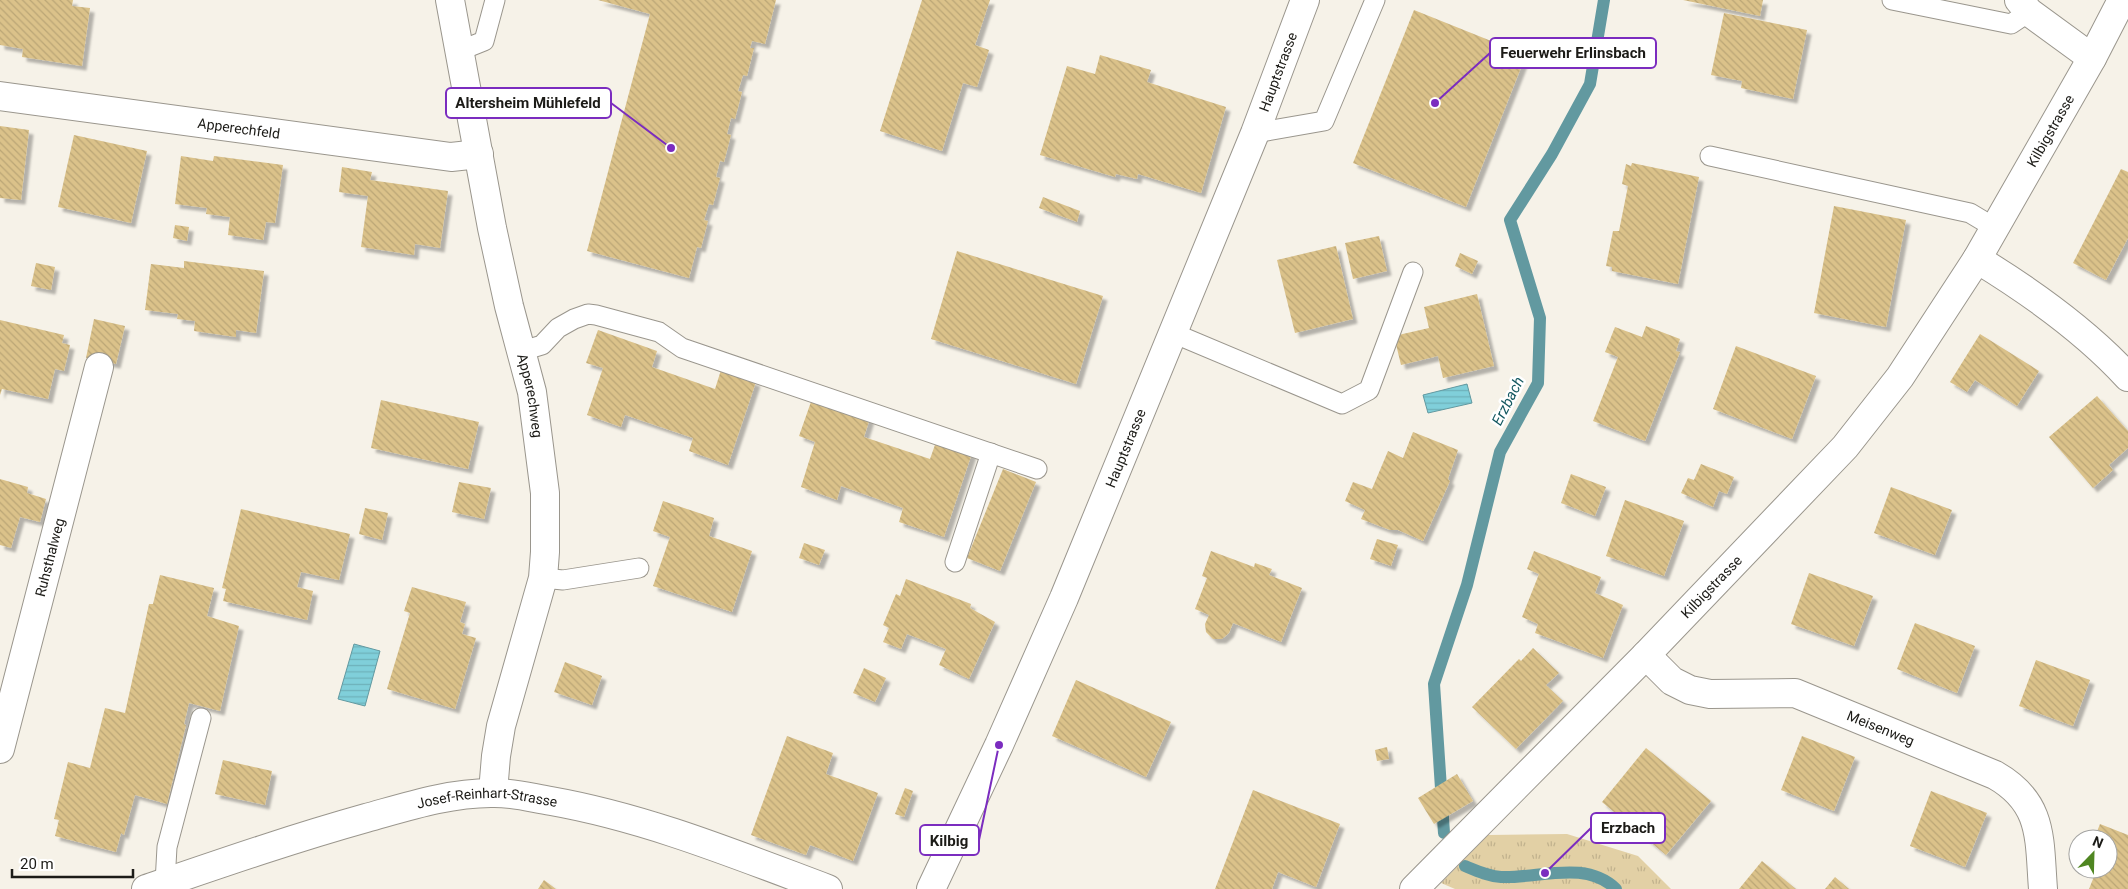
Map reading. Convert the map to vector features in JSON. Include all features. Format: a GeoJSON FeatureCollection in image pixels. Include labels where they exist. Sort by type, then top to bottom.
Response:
{"type":"FeatureCollection","features":[{"type":"Feature","properties":{"kind":"street","name":"Apperechweg"},"geometry":{"type":"LineString","coordinates":[[450,0],[499,264],[532,392],[545,493],[543,578],[502,726],[496,756],[493,792]]}},
{"type":"Feature","properties":{"kind":"street","name":"Hauptstrasse"},"geometry":{"type":"LineString","coordinates":[[930,889],[998,745],[1064,598],[1255,133],[1305,0]]}},
{"type":"Feature","properties":{"kind":"street","name":"Kilbigstrasse"},"geometry":{"type":"LineString","coordinates":[[1414,889],[1646,656],[1845,447],[1900,377],[1976,259],[2092,58],[2122,0]]}},
{"type":"Feature","properties":{"kind":"street"},"geometry":{"type":"LineString","coordinates":[[2024,6],[2092,58]]}},
{"type":"Feature","properties":{"kind":"street","name":"Apperechfeld"},"geometry":{"type":"LineString","coordinates":[[0,96],[451,157],[479,154]]}},
{"type":"Feature","properties":{"kind":"street"},"geometry":{"type":"LineString","coordinates":[[1976,259],[2016,282],[2066,320],[2128,377]]}},
{"type":"Feature","properties":{"kind":"street","name":"Ruhsthalweg"},"geometry":{"type":"LineString","coordinates":[[0,749],[99,367]]}},
{"type":"Feature","properties":{"kind":"street","name":"Meisenweg"},"geometry":{"type":"LineString","coordinates":[[1646,656],[1672,681],[1690,690],[1710,694],[1795,693],[1995,775],[2011,784],[2024,798],[2033,813],[2038,831],[2043,889]]}},
{"type":"Feature","properties":{"kind":"street","name":"Josef-Reinhart-Strasse"},"geometry":{"type":"LineString","coordinates":[[156,886],[295,838],[398,809],[451,796],[493,792],[591,808],[620,816],[710,845],[828,889]]}},
{"type":"Feature","properties":{"kind":"lane"},"geometry":{"type":"LineString","coordinates":[[459,51],[484,41],[495,0]]}},
{"type":"Feature","properties":{"kind":"lane"},"geometry":{"type":"LineString","coordinates":[[1255,133],[1324,121],[1375,0]]}},
{"type":"Feature","properties":{"kind":"lane"},"geometry":{"type":"LineString","coordinates":[[1892,0],[2011,24],[2024,6]]}},
{"type":"Feature","properties":{"kind":"lane"},"geometry":{"type":"LineString","coordinates":[[1710,156],[1970,213],[1995,228]]}},
{"type":"Feature","properties":{"kind":"lane"},"geometry":{"type":"LineString","coordinates":[[1173,334],[1342,404],[1369,390],[1413,272]]}},
{"type":"Feature","properties":{"kind":"lane"},"geometry":{"type":"LineString","coordinates":[[522,351],[542,345],[558,328],[574,319],[588,314],[596,315],[659,332],[687,350],[1038,469]]}},
{"type":"Feature","properties":{"kind":"lane"},"geometry":{"type":"LineString","coordinates":[[955,562],[991,453]]}},
{"type":"Feature","properties":{"kind":"lane"},"geometry":{"type":"LineString","coordinates":[[543,578],[563,580],[639,568]]}},
{"type":"Feature","properties":{"kind":"lane"},"geometry":{"type":"LineString","coordinates":[[156,886],[201,718]]}},
{"type":"Feature","properties":{"kind":"green space"},"geometry":{"type":"Polygon","coordinates":[[[1567,834],[1638,856],[1671,889],[1455,889],[1441,883],[1488,835],[1567,834]]]}},
{"type":"Feature","properties":{"kind":"water"},"geometry":{"type":"Polygon","coordinates":[[[1467,384],[1472,403],[1428,413],[1423,395],[1467,384]]]}},
{"type":"Feature","properties":{"kind":"water"},"geometry":{"type":"Polygon","coordinates":[[[354,644],[380,651],[365,706],[338,699],[354,644]]]}},
{"type":"Feature","properties":{"kind":"building"},"geometry":{"type":"Polygon","coordinates":[[[0,0],[73,0],[72,6],[90,8],[82,66],[22,57],[23,49],[0,45],[0,0]]]}},
{"type":"Feature","properties":{"kind":"building"},"geometry":{"type":"Polygon","coordinates":[[[598,0],[776,0],[765,44],[752,41],[750,48],[754,48],[747,76],[743,75],[738,91],[742,92],[735,119],[731,118],[727,134],[731,135],[724,162],[720,161],[716,177],[720,178],[713,205],[709,204],[704,220],[708,221],[701,248],[697,247],[689,278],[587,251],[650,14],[598,0]]]}},
{"type":"Feature","properties":{"kind":"building"},"geometry":{"type":"Polygon","coordinates":[[[922,0],[990,0],[975,45],[989,50],[977,87],[963,83],[942,151],[880,131],[922,0]]]}},
{"type":"Feature","properties":{"kind":"building"},"geometry":{"type":"Polygon","coordinates":[[[1683,0],[1763,0],[1760,16],[1683,0]]]}},
{"type":"Feature","properties":{"kind":"building"},"geometry":{"type":"Polygon","coordinates":[[[1414,10],[1526,55],[1466,207],[1353,163],[1414,10]]]}},
{"type":"Feature","properties":{"kind":"building"},"geometry":{"type":"Polygon","coordinates":[[[1724,13],[1807,30],[1793,99],[1741,88],[1742,81],[1711,75],[1724,13]]]}},
{"type":"Feature","properties":{"kind":"building"},"geometry":{"type":"Polygon","coordinates":[[[1100,55],[1151,70],[1147,82],[1226,107],[1201,193],[1138,174],[1137,179],[1116,174],[1115,177],[1040,155],[1067,66],[1095,74],[1100,55]]]}},
{"type":"Feature","properties":{"kind":"building"},"geometry":{"type":"Polygon","coordinates":[[[0,126],[29,130],[21,200],[0,198],[0,126]]]}},
{"type":"Feature","properties":{"kind":"building"},"geometry":{"type":"Polygon","coordinates":[[[74,135],[147,151],[131,223],[58,207],[74,135]]]}},
{"type":"Feature","properties":{"kind":"building"},"geometry":{"type":"Polygon","coordinates":[[[181,156],[213,161],[214,156],[283,165],[275,223],[266,222],[263,240],[228,235],[230,217],[206,214],[207,208],[175,204],[181,156]]]}},
{"type":"Feature","properties":{"kind":"building"},"geometry":{"type":"Polygon","coordinates":[[[1632,163],[1699,177],[1678,284],[1612,271],[1612,267],[1606,266],[1613,231],[1619,231],[1628,186],[1622,184],[1626,164],[1631,166],[1632,163]]]}},
{"type":"Feature","properties":{"kind":"building"},"geometry":{"type":"Polygon","coordinates":[[[342,167],[372,172],[370,180],[448,191],[440,248],[415,244],[414,255],[361,247],[368,196],[339,192],[342,167]]]}},
{"type":"Feature","properties":{"kind":"building"},"geometry":{"type":"Polygon","coordinates":[[[2121,169],[2128,172],[2128,238],[2106,280],[2073,263],[2121,169]]]}},
{"type":"Feature","properties":{"kind":"building"},"geometry":{"type":"Polygon","coordinates":[[[1043,197],[1080,211],[1077,222],[1039,208],[1043,197]]]}},
{"type":"Feature","properties":{"kind":"building"},"geometry":{"type":"Polygon","coordinates":[[[1834,206],[1906,220],[1886,327],[1814,313],[1834,206]]]}},
{"type":"Feature","properties":{"kind":"building"},"geometry":{"type":"Polygon","coordinates":[[[175,225],[189,227],[187,241],[173,238],[175,225]]]}},
{"type":"Feature","properties":{"kind":"building"},"geometry":{"type":"Polygon","coordinates":[[[1379,236],[1387,271],[1353,279],[1345,243],[1379,236]]]}},
{"type":"Feature","properties":{"kind":"building"},"geometry":{"type":"Polygon","coordinates":[[[1336,246],[1353,319],[1295,333],[1277,260],[1336,246]]]}},
{"type":"Feature","properties":{"kind":"building"},"geometry":{"type":"Polygon","coordinates":[[[957,251],[1103,296],[1076,384],[931,339],[957,251]]]}},
{"type":"Feature","properties":{"kind":"building"},"geometry":{"type":"Polygon","coordinates":[[[1460,253],[1478,261],[1472,274],[1455,266],[1460,253]]]}},
{"type":"Feature","properties":{"kind":"building"},"geometry":{"type":"Polygon","coordinates":[[[184,261],[264,271],[256,333],[236,330],[236,337],[194,331],[195,321],[177,319],[178,314],[145,310],[151,264],[184,268],[184,261]]]}},
{"type":"Feature","properties":{"kind":"building"},"geometry":{"type":"Polygon","coordinates":[[[36,263],[55,267],[51,290],[31,286],[36,263]]]}},
{"type":"Feature","properties":{"kind":"building"},"geometry":{"type":"Polygon","coordinates":[[[1477,294],[1494,366],[1443,378],[1438,356],[1401,365],[1394,336],[1429,328],[1424,307],[1477,294]]]}},
{"type":"Feature","properties":{"kind":"building"},"geometry":{"type":"Polygon","coordinates":[[[94,319],[125,326],[116,364],[86,358],[94,319]]]}},
{"type":"Feature","properties":{"kind":"building"},"geometry":{"type":"Polygon","coordinates":[[[0,320],[64,335],[62,343],[70,345],[64,371],[55,369],[48,399],[2,389],[0,395],[0,320]]]}},
{"type":"Feature","properties":{"kind":"building"},"geometry":{"type":"Polygon","coordinates":[[[1646,326],[1680,339],[1676,351],[1680,352],[1645,441],[1593,421],[1618,357],[1605,352],[1615,327],[1642,337],[1646,326]]]}},
{"type":"Feature","properties":{"kind":"building"},"geometry":{"type":"Polygon","coordinates":[[[598,330],[657,351],[652,367],[715,389],[721,370],[756,382],[728,465],[689,451],[693,438],[625,415],[621,427],[587,415],[603,368],[586,363],[598,330]]]}},
{"type":"Feature","properties":{"kind":"building"},"geometry":{"type":"Polygon","coordinates":[[[1980,334],[2039,371],[2017,406],[1975,380],[1967,392],[1950,382],[1980,334]]]}},
{"type":"Feature","properties":{"kind":"building"},"geometry":{"type":"Polygon","coordinates":[[[1736,346],[1816,376],[1792,439],[1713,409],[1736,346]]]}},
{"type":"Feature","properties":{"kind":"building"},"geometry":{"type":"Polygon","coordinates":[[[2097,396],[2128,431],[2128,448],[2109,465],[2113,470],[2093,488],[2049,437],[2097,396]]]}},
{"type":"Feature","properties":{"kind":"building"},"geometry":{"type":"Polygon","coordinates":[[[812,399],[870,418],[864,437],[930,459],[936,442],[972,453],[944,537],[899,522],[903,508],[841,486],[837,500],[801,487],[815,442],[799,436],[812,399]]]}},
{"type":"Feature","properties":{"kind":"building"},"geometry":{"type":"Polygon","coordinates":[[[381,400],[479,422],[468,469],[371,448],[381,400]]]}},
{"type":"Feature","properties":{"kind":"building"},"geometry":{"type":"Polygon","coordinates":[[[1413,432],[1458,450],[1448,479],[1450,481],[1423,541],[1398,530],[1390,530],[1361,519],[1365,510],[1345,501],[1353,482],[1372,489],[1388,451],[1403,458],[1413,432]]]}},
{"type":"Feature","properties":{"kind":"building"},"geometry":{"type":"Polygon","coordinates":[[[1701,464],[1734,477],[1727,494],[1719,491],[1713,507],[1681,493],[1688,478],[1694,480],[1701,464]]]}},
{"type":"Feature","properties":{"kind":"building"},"geometry":{"type":"Polygon","coordinates":[[[1003,469],[1036,482],[1000,571],[967,558],[1003,469]]]}},
{"type":"Feature","properties":{"kind":"building"},"geometry":{"type":"Polygon","coordinates":[[[1571,474],[1606,487],[1595,516],[1561,503],[1571,474]]]}},
{"type":"Feature","properties":{"kind":"building"},"geometry":{"type":"Polygon","coordinates":[[[0,479],[28,487],[27,493],[46,499],[40,522],[20,517],[11,548],[0,545],[0,479]]]}},
{"type":"Feature","properties":{"kind":"building"},"geometry":{"type":"Polygon","coordinates":[[[459,482],[491,488],[484,519],[452,512],[459,482]]]}},
{"type":"Feature","properties":{"kind":"building"},"geometry":{"type":"Polygon","coordinates":[[[1891,487],[1952,510],[1935,555],[1874,533],[1891,487]]]}},
{"type":"Feature","properties":{"kind":"building"},"geometry":{"type":"Polygon","coordinates":[[[1625,500],[1684,521],[1664,576],[1606,556],[1625,500]]]}},
{"type":"Feature","properties":{"kind":"building"},"geometry":{"type":"Polygon","coordinates":[[[663,501],[714,518],[709,536],[752,551],[732,612],[653,586],[670,537],[653,531],[663,501]]]}},
{"type":"Feature","properties":{"kind":"building"},"geometry":{"type":"Polygon","coordinates":[[[365,508],[388,513],[382,540],[359,534],[365,508]]]}},
{"type":"Feature","properties":{"kind":"building"},"geometry":{"type":"Polygon","coordinates":[[[241,509],[350,534],[339,580],[301,572],[297,587],[313,591],[307,620],[223,601],[226,589],[222,588],[241,509]]]}},
{"type":"Feature","properties":{"kind":"building"},"geometry":{"type":"Polygon","coordinates":[[[1377,539],[1398,545],[1391,566],[1370,559],[1377,539]]]}},
{"type":"Feature","properties":{"kind":"building"},"geometry":{"type":"Polygon","coordinates":[[[804,543],[825,550],[819,565],[799,558],[804,543]]]}},
{"type":"Feature","properties":{"kind":"building"},"geometry":{"type":"Polygon","coordinates":[[[1211,551],[1254,567],[1255,563],[1272,569],[1269,575],[1302,588],[1281,642],[1233,623],[1229,633],[1222,639],[1213,639],[1206,632],[1205,624],[1209,615],[1195,609],[1207,578],[1202,576],[1211,551]]]}},
{"type":"Feature","properties":{"kind":"building"},"geometry":{"type":"Polygon","coordinates":[[[1534,551],[1601,577],[1595,593],[1623,605],[1603,658],[1535,633],[1538,624],[1522,617],[1539,574],[1527,569],[1534,551]]]}},
{"type":"Feature","properties":{"kind":"building"},"geometry":{"type":"Polygon","coordinates":[[[1809,573],[1873,596],[1854,646],[1791,624],[1809,573]]]}},
{"type":"Feature","properties":{"kind":"building"},"geometry":{"type":"Polygon","coordinates":[[[160,575],[214,588],[207,616],[239,626],[220,711],[189,703],[184,724],[186,725],[167,804],[135,795],[124,835],[121,833],[116,852],[55,836],[59,820],[54,819],[68,762],[90,768],[105,708],[125,713],[149,604],[153,604],[160,575]]]}},
{"type":"Feature","properties":{"kind":"building"},"geometry":{"type":"Polygon","coordinates":[[[906,579],[971,604],[970,608],[995,622],[969,679],[939,665],[946,649],[907,634],[901,649],[883,642],[889,628],[883,625],[896,594],[900,596],[906,579]]]}},
{"type":"Feature","properties":{"kind":"building"},"geometry":{"type":"Polygon","coordinates":[[[412,587],[466,602],[460,622],[465,624],[462,634],[476,638],[455,709],[387,689],[410,613],[404,611],[412,587]]]}},
{"type":"Feature","properties":{"kind":"building"},"geometry":{"type":"Polygon","coordinates":[[[1915,623],[1975,646],[1957,693],[1897,669],[1915,623]]]}},
{"type":"Feature","properties":{"kind":"building"},"geometry":{"type":"Polygon","coordinates":[[[1533,648],[1559,673],[1546,685],[1563,701],[1516,749],[1472,707],[1519,659],[1521,661],[1533,648]]]}},
{"type":"Feature","properties":{"kind":"building"},"geometry":{"type":"Polygon","coordinates":[[[2036,660],[2090,680],[2073,726],[2019,706],[2036,660]]]}},
{"type":"Feature","properties":{"kind":"building"},"geometry":{"type":"Polygon","coordinates":[[[565,662],[602,676],[592,705],[554,692],[565,662]]]}},
{"type":"Feature","properties":{"kind":"building"},"geometry":{"type":"Polygon","coordinates":[[[864,668],[886,678],[875,702],[853,693],[864,668]]]}},
{"type":"Feature","properties":{"kind":"building"},"geometry":{"type":"Polygon","coordinates":[[[1076,680],[1171,722],[1146,777],[1052,736],[1076,680]]]}},
{"type":"Feature","properties":{"kind":"building"},"geometry":{"type":"Polygon","coordinates":[[[787,736],[833,753],[826,774],[878,793],[853,861],[810,845],[806,855],[751,835],[787,736]]]}},
{"type":"Feature","properties":{"kind":"building"},"geometry":{"type":"Polygon","coordinates":[[[1802,736],[1855,757],[1834,811],[1781,790],[1802,736]]]}},
{"type":"Feature","properties":{"kind":"building"},"geometry":{"type":"Polygon","coordinates":[[[1387,747],[1389,759],[1377,761],[1375,750],[1387,747]]]}},
{"type":"Feature","properties":{"kind":"building"},"geometry":{"type":"Polygon","coordinates":[[[1646,748],[1711,801],[1666,855],[1602,802],[1646,748]]]}},
{"type":"Feature","properties":{"kind":"building"},"geometry":{"type":"Polygon","coordinates":[[[223,760],[272,771],[265,805],[215,794],[223,760]]]}},
{"type":"Feature","properties":{"kind":"building"},"geometry":{"type":"Polygon","coordinates":[[[1457,774],[1473,801],[1434,824],[1418,798],[1457,774]]]}},
{"type":"Feature","properties":{"kind":"building"},"geometry":{"type":"Polygon","coordinates":[[[905,788],[913,791],[904,817],[895,814],[905,788]]]}},
{"type":"Feature","properties":{"kind":"building"},"geometry":{"type":"Polygon","coordinates":[[[1253,790],[1340,824],[1316,887],[1278,872],[1272,889],[1215,889],[1253,790]]]}},
{"type":"Feature","properties":{"kind":"building"},"geometry":{"type":"Polygon","coordinates":[[[1931,791],[1987,813],[1965,867],[1910,846],[1931,791]]]}},
{"type":"Feature","properties":{"kind":"building"},"geometry":{"type":"Polygon","coordinates":[[[2100,824],[2113,829],[2098,829],[2100,824]]]}},
{"type":"Feature","properties":{"kind":"building"},"geometry":{"type":"Polygon","coordinates":[[[2118,831],[2128,835],[2128,889],[2089,889],[2093,879],[2118,879],[2118,831]]]}},
{"type":"Feature","properties":{"kind":"building"},"geometry":{"type":"Polygon","coordinates":[[[1762,861],[1796,889],[1739,889],[1762,861]]]}},
{"type":"Feature","properties":{"kind":"building"},"geometry":{"type":"Polygon","coordinates":[[[1835,877],[1849,889],[1825,889],[1835,877]]]}},
{"type":"Feature","properties":{"kind":"building"},"geometry":{"type":"Polygon","coordinates":[[[544,880],[556,889],[538,889],[544,880]]]}},
{"type":"Feature","properties":{"kind":"waterway","name":"Erzbach"},"geometry":{"type":"LineString","coordinates":[[1444,833],[1434,684],[1467,585],[1500,452],[1538,383],[1540,318],[1510,220],[1552,154],[1590,84],[1604,0]]}},
{"type":"Feature","properties":{"kind":"waterway","name":"Erzbach"},"geometry":{"type":"LineString","coordinates":[[1465,866],[1501,877],[1561,873],[1590,875],[1604,880],[1616,889]]}},
{"type":"Feature","properties":{"kind":"place","name":"Feuerwehr Erlinsbach"},"geometry":{"type":"Point","coordinates":[1435,103]}},
{"type":"Feature","properties":{"kind":"place","name":"Altersheim Mühlefeld"},"geometry":{"type":"Point","coordinates":[671,148]}},
{"type":"Feature","properties":{"kind":"place","name":"Kilbig"},"geometry":{"type":"Point","coordinates":[999,745]}},
{"type":"Feature","properties":{"kind":"place","name":"Erzbach"},"geometry":{"type":"Point","coordinates":[1545,873]}}]}
